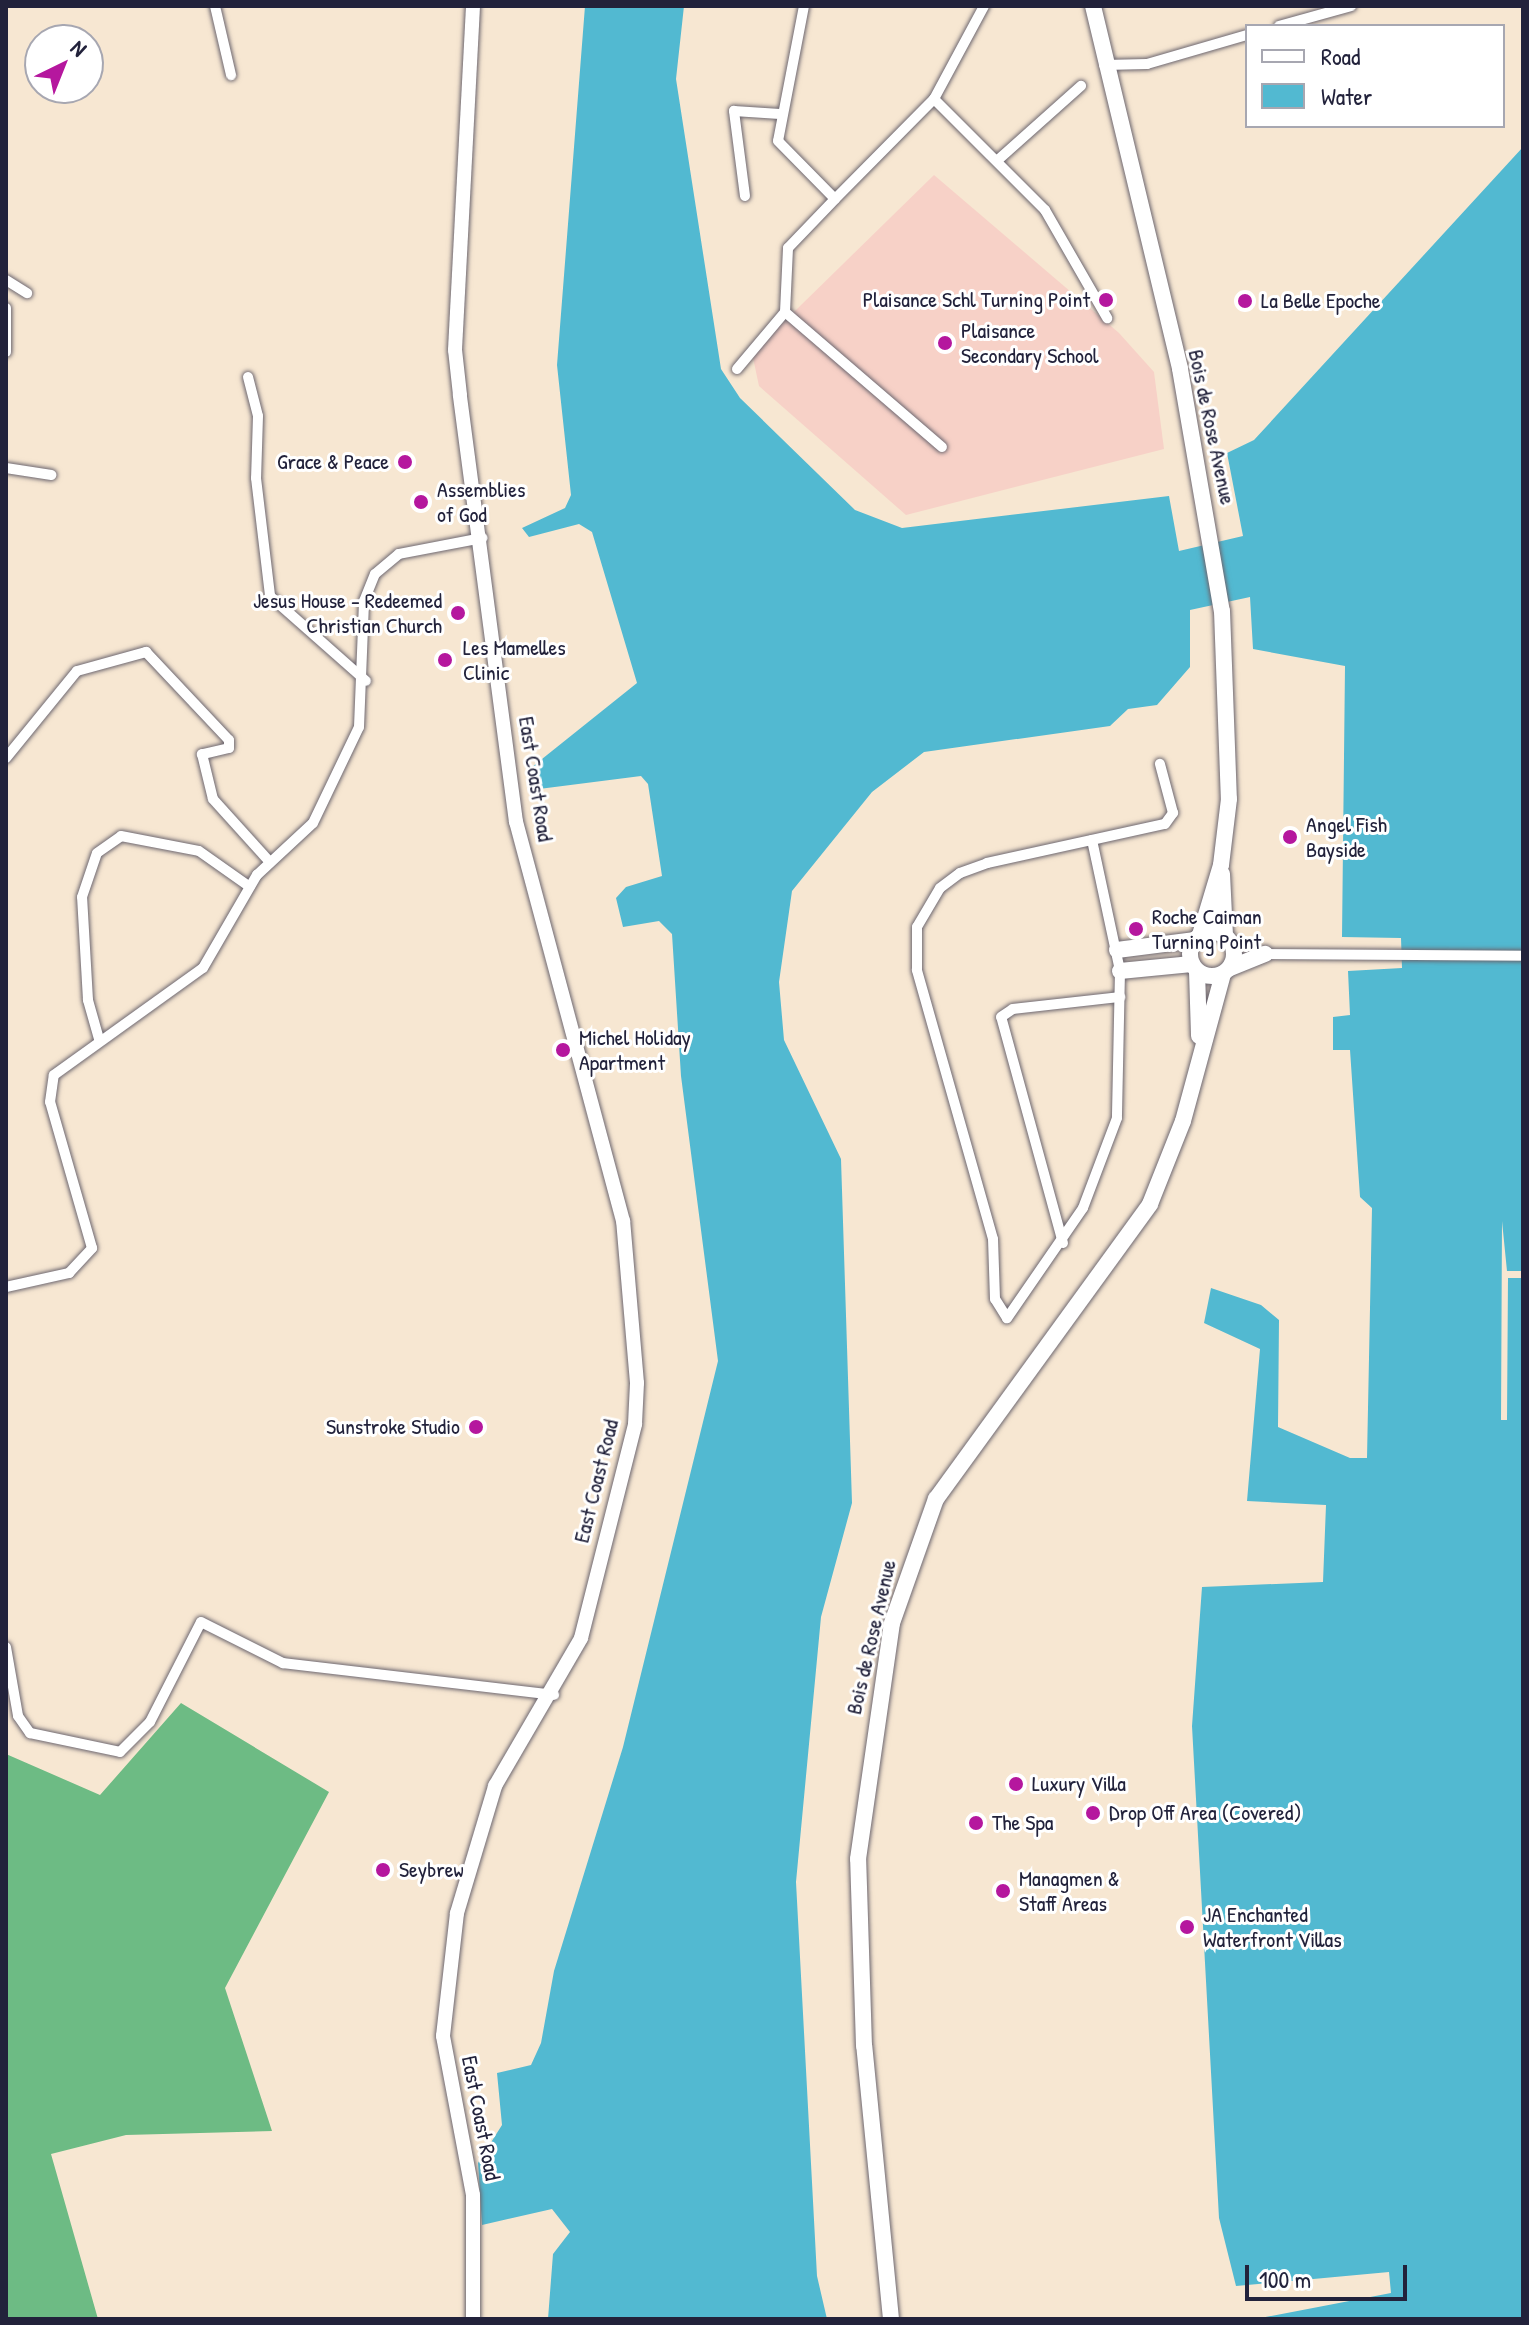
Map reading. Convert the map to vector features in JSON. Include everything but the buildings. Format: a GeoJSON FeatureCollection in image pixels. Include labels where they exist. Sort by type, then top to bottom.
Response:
{"type":"FeatureCollection","features":[{"type":"Feature","properties":{"kind":"main road","name":"East Coast Road"},"geometry":{"type":"LineString","coordinates":[[473,6],[455,350],[482,538],[516,822],[606,1147],[634,1319],[635,1424],[581,1638],[554,1695],[495,1786],[457,1913],[443,2036],[473,2195],[473,2319]]}},
{"type":"Feature","properties":{"kind":"main road","name":"Bois de Rose Avenue"},"geometry":{"type":"LineString","coordinates":[[891,2319],[864,2046],[858,1859],[892,1623],[936,1499],[1150,1204],[1183,1121],[1199,1045],[1227,971],[1228,939],[1221,865],[1230,709],[1212,537],[1180,369],[1102,65],[1093,6]]}},
{"type":"Feature","properties":{"kind":"main road","name":"Bois de Rose Avenue"},"geometry":{"type":"LineString","coordinates":[[1199,1045],[1194,968],[1197,938],[1221,865]]}},
{"type":"Feature","properties":{"kind":"main road"},"geometry":{"type":"LineString","coordinates":[[1117,950],[1197,938],[1228,939],[1265,954]]}},
{"type":"Feature","properties":{"kind":"main road"},"geometry":{"type":"LineString","coordinates":[[1120,971],[1194,968],[1227,971],[1265,954]]}},
{"type":"Feature","properties":{"kind":"street"},"geometry":{"type":"LineString","coordinates":[[215,6],[231,75]]}},
{"type":"Feature","properties":{"kind":"street"},"geometry":{"type":"LineString","coordinates":[[804,6],[780,114],[778,141],[788,157],[835,199]]}},
{"type":"Feature","properties":{"kind":"street"},"geometry":{"type":"LineString","coordinates":[[737,369],[785,312],[788,248],[934,99],[984,6]]}},
{"type":"Feature","properties":{"kind":"street"},"geometry":{"type":"LineString","coordinates":[[1286,24],[1351,6]]}},
{"type":"Feature","properties":{"kind":"street"},"geometry":{"type":"LineString","coordinates":[[1102,65],[1147,64],[1245,36]]}},
{"type":"Feature","properties":{"kind":"street"},"geometry":{"type":"LineString","coordinates":[[999,159],[1081,86]]}},
{"type":"Feature","properties":{"kind":"street"},"geometry":{"type":"LineString","coordinates":[[934,99],[999,159],[1045,210],[1107,318]]}},
{"type":"Feature","properties":{"kind":"street"},"geometry":{"type":"LineString","coordinates":[[745,196],[734,111],[780,114]]}},
{"type":"Feature","properties":{"kind":"street"},"geometry":{"type":"LineString","coordinates":[[6,280],[27,293]]}},
{"type":"Feature","properties":{"kind":"street"},"geometry":{"type":"LineString","coordinates":[[6,308],[6,352]]}},
{"type":"Feature","properties":{"kind":"street"},"geometry":{"type":"LineString","coordinates":[[785,312],[942,447]]}},
{"type":"Feature","properties":{"kind":"street"},"geometry":{"type":"LineString","coordinates":[[248,377],[258,416],[256,478],[270,596],[366,681]]}},
{"type":"Feature","properties":{"kind":"street"},"geometry":{"type":"LineString","coordinates":[[6,468],[51,475]]}},
{"type":"Feature","properties":{"kind":"street"},"geometry":{"type":"LineString","coordinates":[[6,1287],[69,1273],[92,1248],[50,1102],[62,1064],[203,968],[250,887],[269,861],[299,839],[337,785],[359,727],[366,681],[364,601],[375,574],[399,554],[482,538]]}},
{"type":"Feature","properties":{"kind":"street"},"geometry":{"type":"LineString","coordinates":[[6,758],[77,671],[146,652],[229,740],[229,748],[202,754],[213,799],[269,861]]}},
{"type":"Feature","properties":{"kind":"street"},"geometry":{"type":"LineString","coordinates":[[1092,840],[1120,971],[1121,1079],[1111,1149],[1063,1243],[1007,1318],[995,1299],[993,1239],[915,953],[930,904],[960,873],[1170,819],[1160,764]]}},
{"type":"Feature","properties":{"kind":"street"},"geometry":{"type":"LineString","coordinates":[[99,1039],[88,1000],[82,897],[97,853],[121,836],[199,851],[250,887]]}},
{"type":"Feature","properties":{"kind":"street"},"geometry":{"type":"LineString","coordinates":[[1265,954],[1523,956]]}},
{"type":"Feature","properties":{"kind":"street"},"geometry":{"type":"LineString","coordinates":[[1063,1243],[1001,1017],[1013,1009],[1120,997]]}},
{"type":"Feature","properties":{"kind":"street"},"geometry":{"type":"LineString","coordinates":[[6,1647],[18,1716],[30,1733],[120,1752],[150,1722],[201,1622],[283,1663],[554,1695]]}},
{"type":"Feature","properties":{"kind":"shaded area","name":"Plaisance Secondary School"},"geometry":{"type":"Polygon","coordinates":[[[934,175],[1119,333],[1154,372],[1164,449],[906,515],[759,386],[752,353],[934,175]]]}},
{"type":"Feature","properties":{"kind":"green space"},"geometry":{"type":"Polygon","coordinates":[[[181,1703],[329,1792],[225,1988],[272,2131],[126,2135],[51,2154],[98,2319],[6,2319],[6,1754],[100,1795],[181,1703]]]}},
{"type":"Feature","properties":{"kind":"water"},"geometry":{"type":"Polygon","coordinates":[[[585,6],[684,6],[676,79],[721,369],[740,398],[855,510],[902,528],[1169,496],[1179,551],[1243,536],[1227,453],[1254,440],[1523,147],[1523,2319],[1255,2319],[1391,2293],[1389,2272],[1236,2286],[1219,2218],[1192,1726],[1202,1587],[1323,1582],[1326,1505],[1247,1501],[1260,1349],[1204,1323],[1211,1288],[1261,1305],[1279,1320],[1278,1427],[1350,1458],[1367,1458],[1372,1208],[1360,1197],[1350,1050],[1333,1050],[1333,1017],[1350,1015],[1348,971],[1402,968],[1401,938],[1342,937],[1345,666],[1253,649],[1250,597],[1190,610],[1190,667],[1157,705],[1128,709],[1110,726],[924,752],[872,792],[792,891],[779,982],[784,1040],[841,1159],[852,1503],[821,1617],[796,1882],[817,2276],[827,2319],[548,2319],[553,2254],[570,2232],[552,2209],[482,2225],[478,2163],[502,2125],[497,2073],[531,2065],[541,2043],[554,1971],[623,1747],[718,1361],[681,1076],[672,934],[659,921],[623,927],[616,898],[626,887],[662,876],[648,784],[641,776],[539,789],[527,771],[637,683],[592,532],[579,524],[529,537],[522,528],[565,508],[571,495],[557,365],[585,6]]]}},
{"type":"Feature","properties":{"kind":"pier"},"geometry":{"type":"Polygon","coordinates":[[[1502,1221],[1507,1271],[1523,1271],[1523,1278],[1508,1278],[1507,1420],[1501,1420],[1502,1221]]]}},
{"type":"Feature","properties":{"kind":"place","name":"Plaisance Schl Turning Point"},"geometry":{"type":"Point","coordinates":[1106,300]}},
{"type":"Feature","properties":{"kind":"place","name":"La Belle Epoche"},"geometry":{"type":"Point","coordinates":[1245,301]}},
{"type":"Feature","properties":{"kind":"place","name":"Plaisance Secondary School"},"geometry":{"type":"Point","coordinates":[945,343]}},
{"type":"Feature","properties":{"kind":"place","name":"Grace & Peace"},"geometry":{"type":"Point","coordinates":[405,462]}},
{"type":"Feature","properties":{"kind":"place","name":"Assemblies of God"},"geometry":{"type":"Point","coordinates":[421,502]}},
{"type":"Feature","properties":{"kind":"place","name":"Jesus House - Redeemed Christian Church"},"geometry":{"type":"Point","coordinates":[458,613]}},
{"type":"Feature","properties":{"kind":"place","name":"Les Mamelles Clinic"},"geometry":{"type":"Point","coordinates":[445,660]}},
{"type":"Feature","properties":{"kind":"place","name":"Angel Fish Bayside"},"geometry":{"type":"Point","coordinates":[1290,837]}},
{"type":"Feature","properties":{"kind":"place","name":"Roche Caiman Turning Point"},"geometry":{"type":"Point","coordinates":[1136,929]}},
{"type":"Feature","properties":{"kind":"place","name":"Michel Holiday Apartment"},"geometry":{"type":"Point","coordinates":[563,1050]}},
{"type":"Feature","properties":{"kind":"place","name":"Sunstroke Studio"},"geometry":{"type":"Point","coordinates":[476,1427]}},
{"type":"Feature","properties":{"kind":"place","name":"Luxury Villa"},"geometry":{"type":"Point","coordinates":[1016,1784]}},
{"type":"Feature","properties":{"kind":"place","name":"Drop Off Area (Covered)"},"geometry":{"type":"Point","coordinates":[1093,1813]}},
{"type":"Feature","properties":{"kind":"place","name":"The Spa"},"geometry":{"type":"Point","coordinates":[976,1823]}},
{"type":"Feature","properties":{"kind":"place","name":"Seybrew"},"geometry":{"type":"Point","coordinates":[383,1870]}},
{"type":"Feature","properties":{"kind":"place","name":"Managmen & Staff Areas"},"geometry":{"type":"Point","coordinates":[1003,1891]}},
{"type":"Feature","properties":{"kind":"place","name":"JA Enchanted Waterfront Villas"},"geometry":{"type":"Point","coordinates":[1187,1927]}}]}
